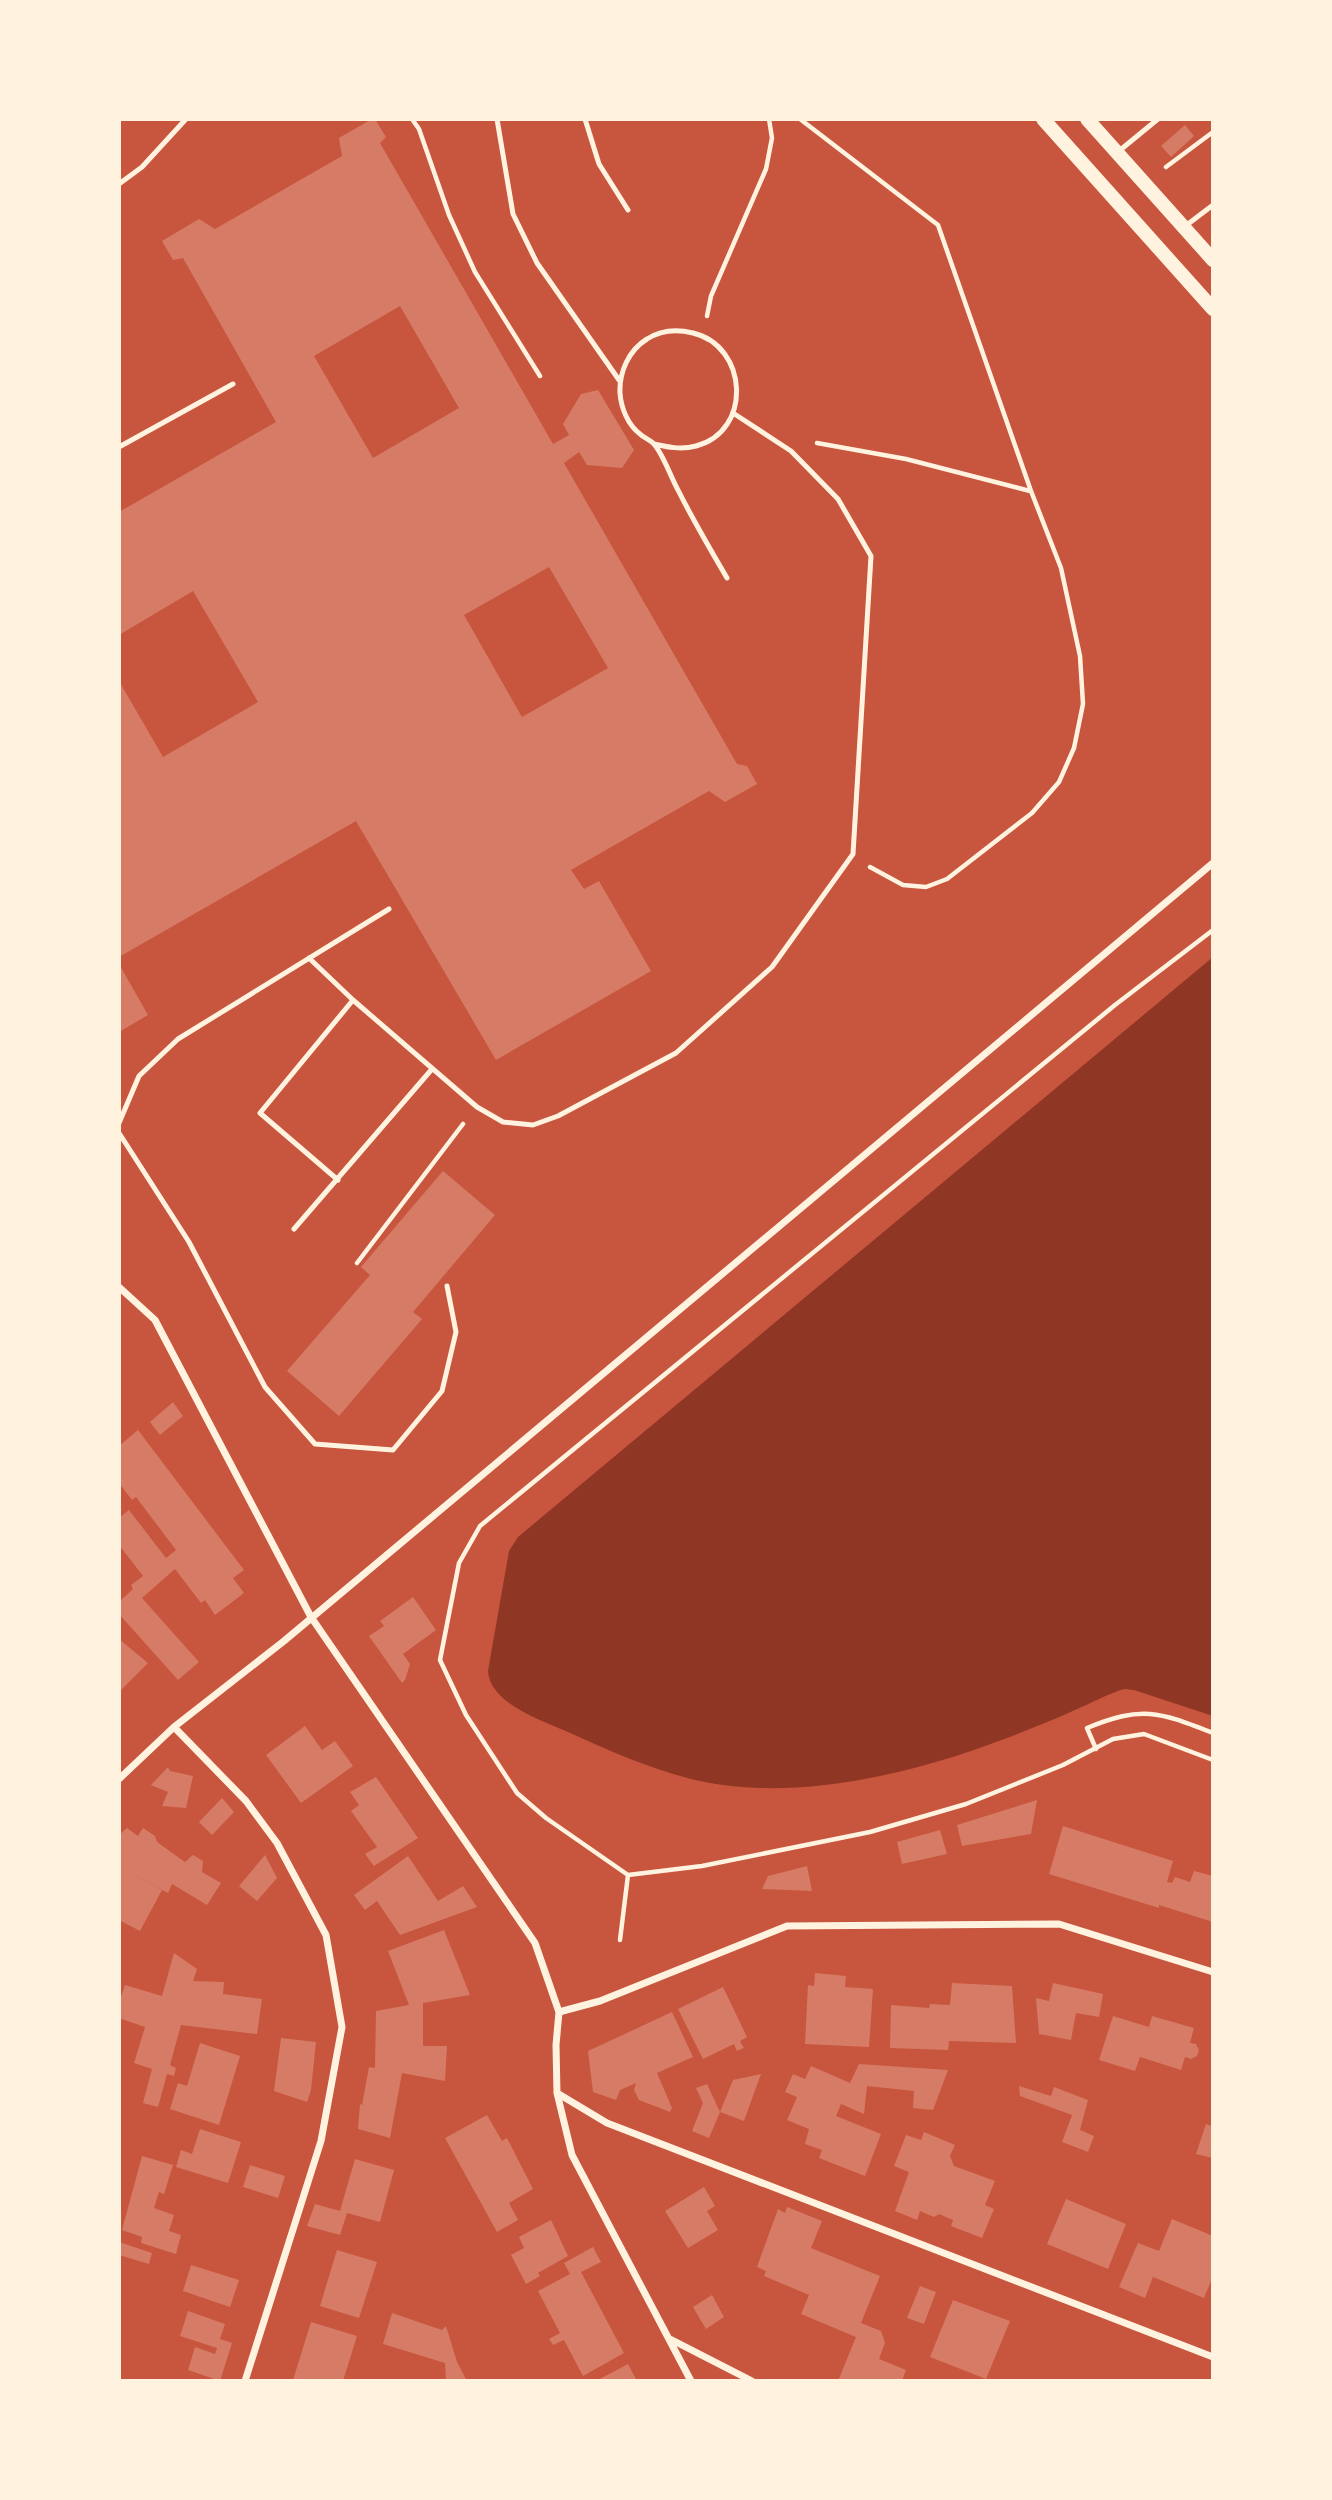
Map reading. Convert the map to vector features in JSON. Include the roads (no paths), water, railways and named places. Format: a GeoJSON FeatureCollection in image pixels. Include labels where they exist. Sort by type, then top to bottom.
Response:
{"type":"FeatureCollection","features":[{"type":"Feature","properties":{"kind":"main road"},"geometry":{"type":"LineString","coordinates":[[1043,119],[1213,309]]}},
{"type":"Feature","properties":{"kind":"main road"},"geometry":{"type":"LineString","coordinates":[[1087,119],[1213,260]]}},
{"type":"Feature","properties":{"kind":"street"},"geometry":{"type":"LineString","coordinates":[[119,1779],[174,1727],[284,1642],[1213,863]]}},
{"type":"Feature","properties":{"kind":"street"},"geometry":{"type":"LineString","coordinates":[[119,1287],[155,1320],[311,1617],[535,1943],[559,2012],[556,2045],[557,2093],[572,2155],[672,2340],[691,2381]]}},
{"type":"Feature","properties":{"kind":"street"},"geometry":{"type":"LineString","coordinates":[[174,1727],[246,1801],[277,1843],[326,1935],[342,2027],[321,2141],[245,2381]]}},
{"type":"Feature","properties":{"kind":"street"},"geometry":{"type":"LineString","coordinates":[[559,2012],[600,2001],[787,1926],[1059,1924],[1213,1972]]}},
{"type":"Feature","properties":{"kind":"street"},"geometry":{"type":"LineString","coordinates":[[557,2093],[607,2123],[1213,2357]]}},
{"type":"Feature","properties":{"kind":"street"},"geometry":{"type":"LineString","coordinates":[[672,2340],[752,2381]]}},
{"type":"Feature","properties":{"kind":"lane"},"geometry":{"type":"LineString","coordinates":[[119,184],[142,167],[186,119]]}},
{"type":"Feature","properties":{"kind":"lane"},"geometry":{"type":"LineString","coordinates":[[497,119],[513,214],[537,263],[619,380]]}},
{"type":"Feature","properties":{"kind":"lane"},"geometry":{"type":"LineString","coordinates":[[585,119],[599,164],[628,210]]}},
{"type":"Feature","properties":{"kind":"lane"},"geometry":{"type":"LineString","coordinates":[[1117,153],[1158,119]]}},
{"type":"Feature","properties":{"kind":"lane"},"geometry":{"type":"LineString","coordinates":[[1184,228],[1213,205]]}},
{"type":"Feature","properties":{"kind":"lane"},"geometry":{"type":"LineString","coordinates":[[679,330],[702,335],[726,354],[737,381],[737,397],[733,413],[724,428],[710,440],[695,446],[674,448],[654,444],[637,433],[625,415],[620,401],[619,380],[628,357],[645,340],[659,333],[679,330]]}},
{"type":"Feature","properties":{"kind":"lane"},"geometry":{"type":"LineString","coordinates":[[120,448],[233,384]]}},
{"type":"Feature","properties":{"kind":"lane"},"geometry":{"type":"LineString","coordinates":[[309,958],[353,1000],[477,1107],[503,1122],[533,1125],[558,1116],[676,1053],[772,967],[853,854],[871,556],[838,499],[791,451],[733,413]]}},
{"type":"Feature","properties":{"kind":"lane"},"geometry":{"type":"LineString","coordinates":[[654,444],[693,520],[727,578]]}},
{"type":"Feature","properties":{"kind":"lane"},"geometry":{"type":"LineString","coordinates":[[119,1122],[139,1076],[177,1039],[389,909]]}},
{"type":"Feature","properties":{"kind":"lane"},"geometry":{"type":"LineString","coordinates":[[338,1180],[260,1112],[353,1000]]}},
{"type":"Feature","properties":{"kind":"lane"},"geometry":{"type":"LineString","coordinates":[[294,1229],[432,1069]]}},
{"type":"Feature","properties":{"kind":"lane"},"geometry":{"type":"LineString","coordinates":[[119,1133],[189,1242],[265,1387],[314,1444],[393,1450],[442,1391],[456,1332],[447,1286]]}}]}
